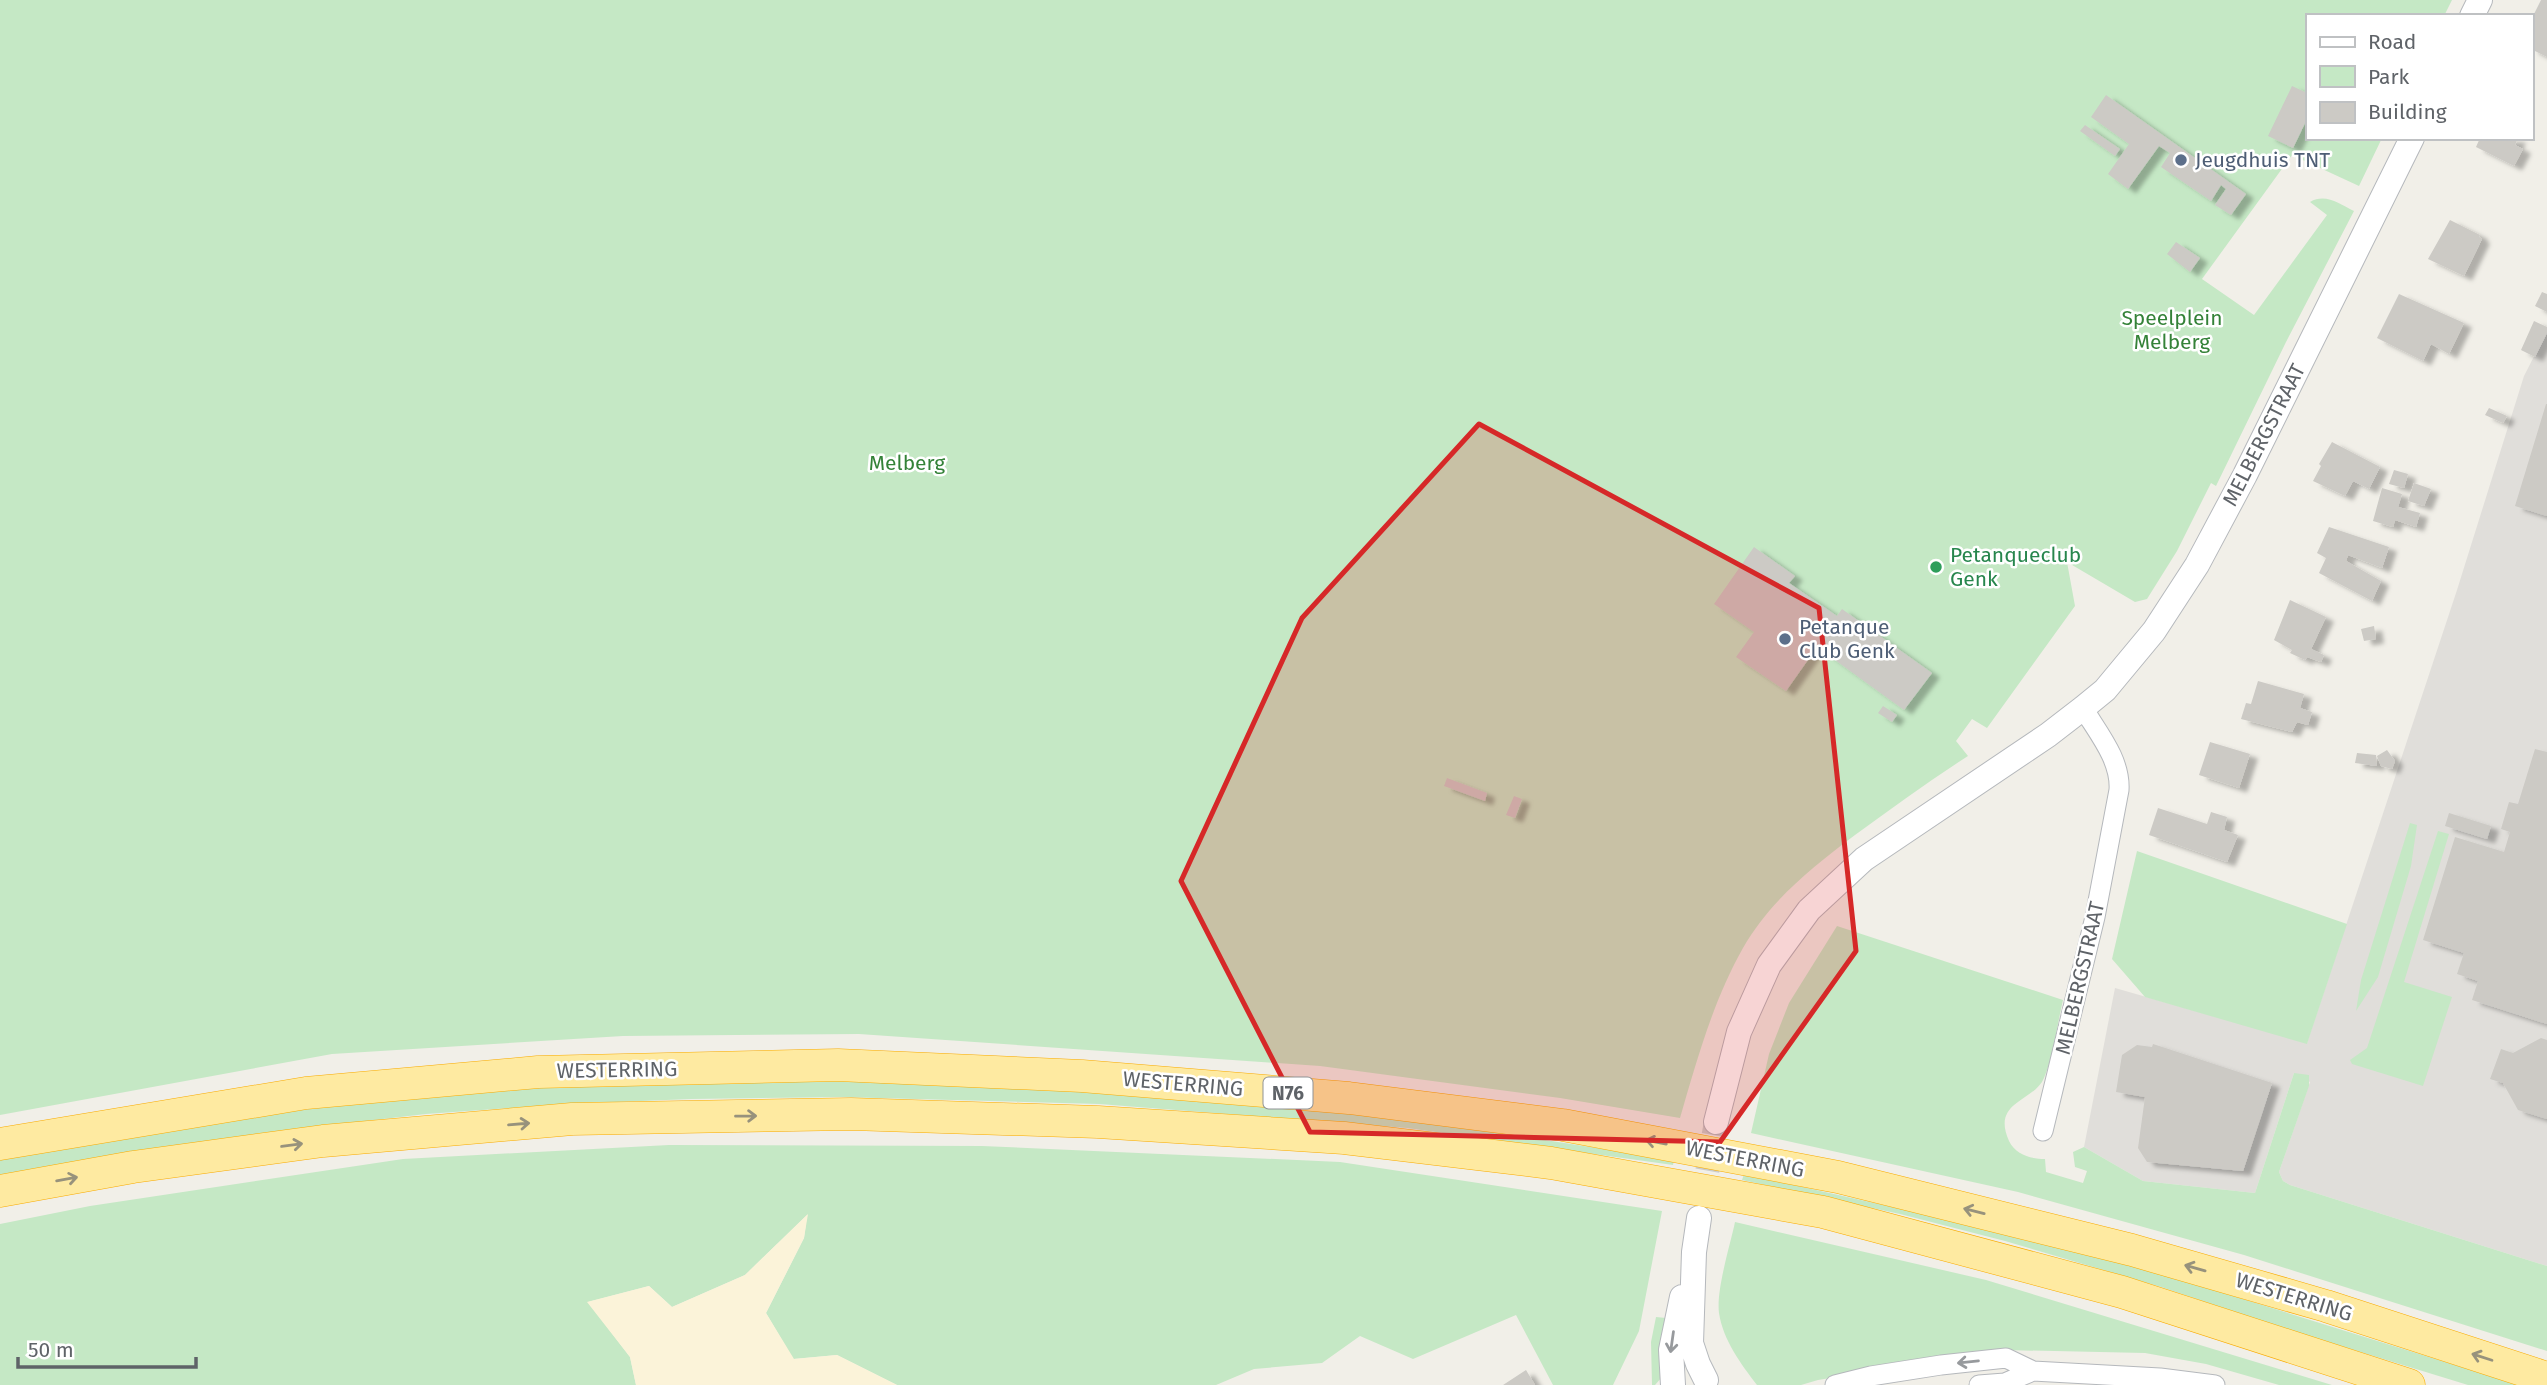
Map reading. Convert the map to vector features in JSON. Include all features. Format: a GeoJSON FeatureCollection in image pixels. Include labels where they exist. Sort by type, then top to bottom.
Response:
{"type":"FeatureCollection","features":[{"type":"Feature","properties":{"kind":"highway","name":"WESTERRING"},"geometry":{"type":"LineString","coordinates":[[0,1144],[306,1093],[538,1072],[838,1065],[1082,1076],[1349,1098],[1563,1125],[1838,1177],[2132,1250],[2326,1306],[2547,1378]]}},
{"type":"Feature","properties":{"kind":"highway","name":"WESTERRING"},"geometry":{"type":"LineString","coordinates":[[0,1191],[133,1167],[323,1141],[572,1119],[851,1114],[1098,1122],[1344,1138],[1551,1163],[1823,1212],[2122,1292],[2409,1385]]}},
{"type":"Feature","properties":{"kind":"street","name":"MELBERGSTRAAT"},"geometry":{"type":"LineString","coordinates":[[1716,1122],[1739,1032],[1769,965],[1809,911],[1864,859],[2048,735],[2083,708],[2105,690],[2154,631],[2197,565],[2252,462],[2411,140]]}},
{"type":"Feature","properties":{"kind":"street","name":"MELBERGSTRAAT"},"geometry":{"type":"LineString","coordinates":[[2043,1131],[2095,917],[2120,778],[2116,762],[2083,708]]}},
{"type":"Feature","properties":{"kind":"street"},"geometry":{"type":"LineString","coordinates":[[1699,1217],[1694,1252],[1691,1343],[1704,1383]]}},
{"type":"Feature","properties":{"kind":"street"},"geometry":{"type":"LineString","coordinates":[[1673,1385],[1671,1350],[1676,1318],[1694,1252]]}},
{"type":"Feature","properties":{"kind":"street"},"geometry":{"type":"LineString","coordinates":[[1835,1385],[1871,1376],[2006,1358],[2033,1378]]}},
{"type":"Feature","properties":{"kind":"street"},"geometry":{"type":"LineString","coordinates":[[1979,1385],[2033,1378],[2160,1378],[2214,1385]]}},
{"type":"Feature","properties":{"kind":"highlighted area"},"geometry":{"type":"Polygon","coordinates":[[[1479,424],[1819,608],[1856,951],[1720,1142],[1310,1132],[1181,881],[1302,618],[1479,424]]]}},
{"type":"Feature","properties":{"kind":"shaded area"},"geometry":{"type":"Polygon","coordinates":[[[2547,331],[2547,1266],[2283,1181],[2279,1172],[2310,1082],[2294,1073],[2255,1193],[2143,1181],[2084,1147],[2115,988],[2307,1043],[2457,590],[2524,376],[2547,331]]]}},
{"type":"Feature","properties":{"kind":"green space","name":"Melberg"},"geometry":{"type":"Polygon","coordinates":[[[0,0],[2452,0],[2445,14],[2306,14],[2306,140],[2381,140],[2359,186],[2292,155],[2202,279],[2254,315],[2327,215],[2310,202],[2327,199],[2354,211],[2216,486],[2211,483],[2177,551],[2147,599],[2135,602],[2067,562],[2075,606],[1987,728],[1972,719],[1956,741],[1968,756],[1839,847],[1793,886],[1766,915],[1743,948],[1723,989],[1680,1118],[1560,1098],[1320,1066],[859,1034],[623,1036],[332,1054],[0,1115],[0,0]]]}},
{"type":"Feature","properties":{"kind":"green space"},"geometry":{"type":"Polygon","coordinates":[[[2410,823],[2417,825],[2411,866],[2378,977],[2356,1011],[2361,980],[2410,823]]]}},
{"type":"Feature","properties":{"kind":"green space"},"geometry":{"type":"Polygon","coordinates":[[[2438,831],[2449,834],[2404,982],[2452,997],[2423,1086],[2352,1064],[2350,1060],[2367,1048],[2438,831]]]}},
{"type":"Feature","properties":{"kind":"green space"},"geometry":{"type":"Polygon","coordinates":[[[2137,851],[2347,924],[2307,1044],[2145,997],[2112,959],[2137,851]]]}},
{"type":"Feature","properties":{"kind":"green space"},"geometry":{"type":"Polygon","coordinates":[[[1837,926],[2063,1000],[2044,1078],[2005,1118],[2005,1128],[2012,1146],[2024,1155],[2045,1159],[2046,1172],[2083,1183],[2087,1171],[2075,1167],[2073,1152],[2084,1147],[2143,1181],[2255,1193],[2294,1073],[2309,1075],[2309,1086],[2279,1172],[2283,1181],[2547,1266],[2547,1351],[2244,1255],[2018,1192],[1751,1133],[1769,1054],[1789,1003],[1837,926]]]}},
{"type":"Feature","properties":{"kind":"green space"},"geometry":{"type":"Polygon","coordinates":[[[844,1081],[1091,1089],[1415,1120],[1674,1160],[1673,1165],[1407,1128],[1099,1104],[841,1097],[567,1104],[426,1114],[262,1133],[0,1179],[0,1160],[216,1122],[361,1103],[579,1086],[844,1081]]]}},
{"type":"Feature","properties":{"kind":"green space"},"geometry":{"type":"Polygon","coordinates":[[[669,1145],[982,1146],[1340,1162],[1662,1211],[1639,1331],[1613,1385],[1553,1385],[1516,1315],[1413,1359],[1360,1336],[1322,1363],[1254,1369],[1216,1385],[897,1385],[837,1355],[793,1359],[766,1313],[804,1238],[807,1215],[745,1275],[672,1307],[649,1286],[588,1302],[630,1357],[636,1385],[0,1385],[0,1224],[90,1206],[403,1159],[669,1145]]]}},
{"type":"Feature","properties":{"kind":"green space"},"geometry":{"type":"Polygon","coordinates":[[[1744,1174],[1977,1226],[2150,1270],[2519,1385],[2468,1385],[2161,1287],[2005,1241],[1900,1214],[1742,1180],[1744,1174]]]}},
{"type":"Feature","properties":{"kind":"green space"},"geometry":{"type":"Polygon","coordinates":[[[1735,1222],[1986,1280],[2332,1385],[2279,1385],[2206,1364],[2145,1353],[2004,1350],[1801,1385],[1757,1385],[1729,1342],[1719,1313],[1721,1280],[1735,1222]]]}},
{"type":"Feature","properties":{"kind":"green space"},"geometry":{"type":"Polygon","coordinates":[[[1656,1317],[1666,1318],[1662,1377],[1652,1385],[1651,1342],[1656,1317]]]}},
{"type":"Feature","properties":{"kind":"sand"},"geometry":{"type":"Polygon","coordinates":[[[808,1214],[804,1238],[766,1313],[794,1359],[837,1355],[897,1385],[636,1385],[630,1357],[587,1302],[649,1286],[672,1307],[745,1275],[808,1214]]]}},
{"type":"Feature","properties":{"kind":"building"},"geometry":{"type":"Polygon","coordinates":[[[2541,0],[2547,0],[2547,57],[2533,50],[2533,16],[2541,0]]]}},
{"type":"Feature","properties":{"kind":"building"},"geometry":{"type":"Polygon","coordinates":[[[2292,86],[2306,93],[2306,121],[2293,148],[2268,136],[2292,86]]]}},
{"type":"Feature","properties":{"kind":"building","name":"Jeugdhuis TNT"},"geometry":{"type":"Polygon","coordinates":[[[2106,95],[2246,194],[2231,215],[2215,205],[2226,189],[2221,185],[2211,201],[2161,167],[2170,153],[2159,146],[2128,189],[2108,174],[2129,144],[2091,117],[2106,95]]]}},
{"type":"Feature","properties":{"kind":"building"},"geometry":{"type":"Polygon","coordinates":[[[2085,125],[2120,149],[2115,156],[2080,131],[2085,125]]]}},
{"type":"Feature","properties":{"kind":"building"},"geometry":{"type":"Polygon","coordinates":[[[2479,140],[2517,140],[2515,145],[2523,149],[2514,166],[2476,147],[2479,140]]]}},
{"type":"Feature","properties":{"kind":"building"},"geometry":{"type":"Polygon","coordinates":[[[2450,220],[2480,235],[2482,239],[2464,276],[2428,259],[2450,220]]]}},
{"type":"Feature","properties":{"kind":"building"},"geometry":{"type":"Polygon","coordinates":[[[2176,242],[2200,258],[2190,272],[2167,254],[2176,242]]]}},
{"type":"Feature","properties":{"kind":"building"},"geometry":{"type":"Polygon","coordinates":[[[2542,292],[2547,294],[2547,312],[2535,306],[2542,292]]]}},
{"type":"Feature","properties":{"kind":"building"},"geometry":{"type":"Polygon","coordinates":[[[2399,294],[2464,323],[2449,354],[2431,344],[2423,361],[2377,338],[2399,294]]]}},
{"type":"Feature","properties":{"kind":"building"},"geometry":{"type":"Polygon","coordinates":[[[2534,321],[2547,327],[2547,333],[2535,357],[2521,350],[2534,321]]]}},
{"type":"Feature","properties":{"kind":"building"},"geometry":{"type":"Polygon","coordinates":[[[2547,404],[2547,516],[2515,506],[2547,404]]]}},
{"type":"Feature","properties":{"kind":"building"},"geometry":{"type":"Polygon","coordinates":[[[2489,408],[2507,416],[2503,423],[2485,415],[2489,408]]]}},
{"type":"Feature","properties":{"kind":"building"},"geometry":{"type":"Polygon","coordinates":[[[2332,442],[2380,467],[2369,489],[2353,481],[2345,496],[2313,481],[2332,442]]]}},
{"type":"Feature","properties":{"kind":"building"},"geometry":{"type":"Polygon","coordinates":[[[2394,470],[2408,474],[2404,488],[2389,484],[2394,470]]]}},
{"type":"Feature","properties":{"kind":"building"},"geometry":{"type":"Polygon","coordinates":[[[2414,483],[2431,489],[2424,506],[2408,501],[2414,483]]]}},
{"type":"Feature","properties":{"kind":"building"},"geometry":{"type":"Polygon","coordinates":[[[2382,488],[2402,494],[2398,507],[2420,513],[2416,527],[2395,520],[2393,527],[2373,521],[2382,488]]]}},
{"type":"Feature","properties":{"kind":"building"},"geometry":{"type":"Polygon","coordinates":[[[2329,527],[2389,547],[2382,568],[2348,555],[2346,561],[2381,581],[2372,601],[2319,573],[2326,558],[2317,553],[2329,527]]]}},
{"type":"Feature","properties":{"kind":"building"},"geometry":{"type":"Polygon","coordinates":[[[1754,547],[1795,576],[1789,583],[1837,616],[1842,609],[1932,673],[1904,710],[1817,647],[1786,691],[1736,657],[1754,632],[1714,604],[1754,547]]]}},
{"type":"Feature","properties":{"kind":"building"},"geometry":{"type":"Polygon","coordinates":[[[2290,600],[2326,617],[2311,649],[2324,655],[2321,662],[2307,657],[2305,660],[2290,653],[2292,650],[2274,640],[2290,600]]]}},
{"type":"Feature","properties":{"kind":"building"},"geometry":{"type":"Polygon","coordinates":[[[2374,626],[2376,639],[2364,641],[2361,629],[2374,626]]]}},
{"type":"Feature","properties":{"kind":"building"},"geometry":{"type":"Polygon","coordinates":[[[2258,681],[2304,694],[2300,708],[2312,712],[2308,725],[2297,722],[2292,732],[2241,719],[2246,703],[2251,704],[2258,681]]]}},
{"type":"Feature","properties":{"kind":"building"},"geometry":{"type":"Polygon","coordinates":[[[1883,706],[1897,715],[1892,722],[1878,713],[1883,706]]]}},
{"type":"Feature","properties":{"kind":"building"},"geometry":{"type":"Polygon","coordinates":[[[2210,742],[2250,754],[2239,788],[2199,775],[2210,742]]]}},
{"type":"Feature","properties":{"kind":"building"},"geometry":{"type":"Polygon","coordinates":[[[2535,749],[2547,752],[2547,1024],[2472,1000],[2478,981],[2457,974],[2464,953],[2423,940],[2455,837],[2504,852],[2510,832],[2501,829],[2509,802],[2518,804],[2535,749]]]}},
{"type":"Feature","properties":{"kind":"building"},"geometry":{"type":"Polygon","coordinates":[[[2387,750],[2395,761],[2392,769],[2381,766],[2377,756],[2387,750]]]}},
{"type":"Feature","properties":{"kind":"building"},"geometry":{"type":"Polygon","coordinates":[[[2357,753],[2376,755],[2377,766],[2355,763],[2357,753]]]}},
{"type":"Feature","properties":{"kind":"building"},"geometry":{"type":"Polygon","coordinates":[[[1447,778],[1487,793],[1485,801],[1444,786],[1447,778]]]}},
{"type":"Feature","properties":{"kind":"building"},"geometry":{"type":"Polygon","coordinates":[[[1514,796],[1522,799],[1515,818],[1506,815],[1514,796]]]}},
{"type":"Feature","properties":{"kind":"building"},"geometry":{"type":"Polygon","coordinates":[[[2158,808],[2207,824],[2211,812],[2227,817],[2224,830],[2238,835],[2227,862],[2149,835],[2158,808]]]}},
{"type":"Feature","properties":{"kind":"building"},"geometry":{"type":"Polygon","coordinates":[[[2449,813],[2491,826],[2487,839],[2445,826],[2449,813]]]}},
{"type":"Feature","properties":{"kind":"building"},"geometry":{"type":"Polygon","coordinates":[[[2541,1038],[2547,1040],[2547,1119],[2518,1110],[2503,1083],[2490,1079],[2501,1049],[2513,1053],[2541,1038]]]}},
{"type":"Feature","properties":{"kind":"building"},"geometry":{"type":"Polygon","coordinates":[[[2153,1044],[2272,1083],[2243,1171],[2147,1162],[2138,1148],[2145,1097],[2116,1092],[2122,1055],[2137,1045],[2152,1047],[2153,1044]]]}},
{"type":"Feature","properties":{"kind":"building"},"geometry":{"type":"Polygon","coordinates":[[[1526,1370],[1535,1385],[1503,1385],[1526,1370]]]}},
{"type":"Feature","properties":{"kind":"tunnel"},"geometry":{"type":"LineString","coordinates":[[1701,1206],[1716,1122]]}},
{"type":"Feature","properties":{"kind":"place","name":"Jeugdhuis TNT"},"geometry":{"type":"Point","coordinates":[2181,160]}},
{"type":"Feature","properties":{"kind":"place","name":"Petanqueclub Genk"},"geometry":{"type":"Point","coordinates":[1936,567]}},
{"type":"Feature","properties":{"kind":"place","name":"Petanque Club Genk"},"geometry":{"type":"Point","coordinates":[1785,639]}},
{"type":"Feature","properties":{"kind":"park label","name":"Speelplein Melberg"},"geometry":{"type":"Point","coordinates":[2172,330]}}]}
